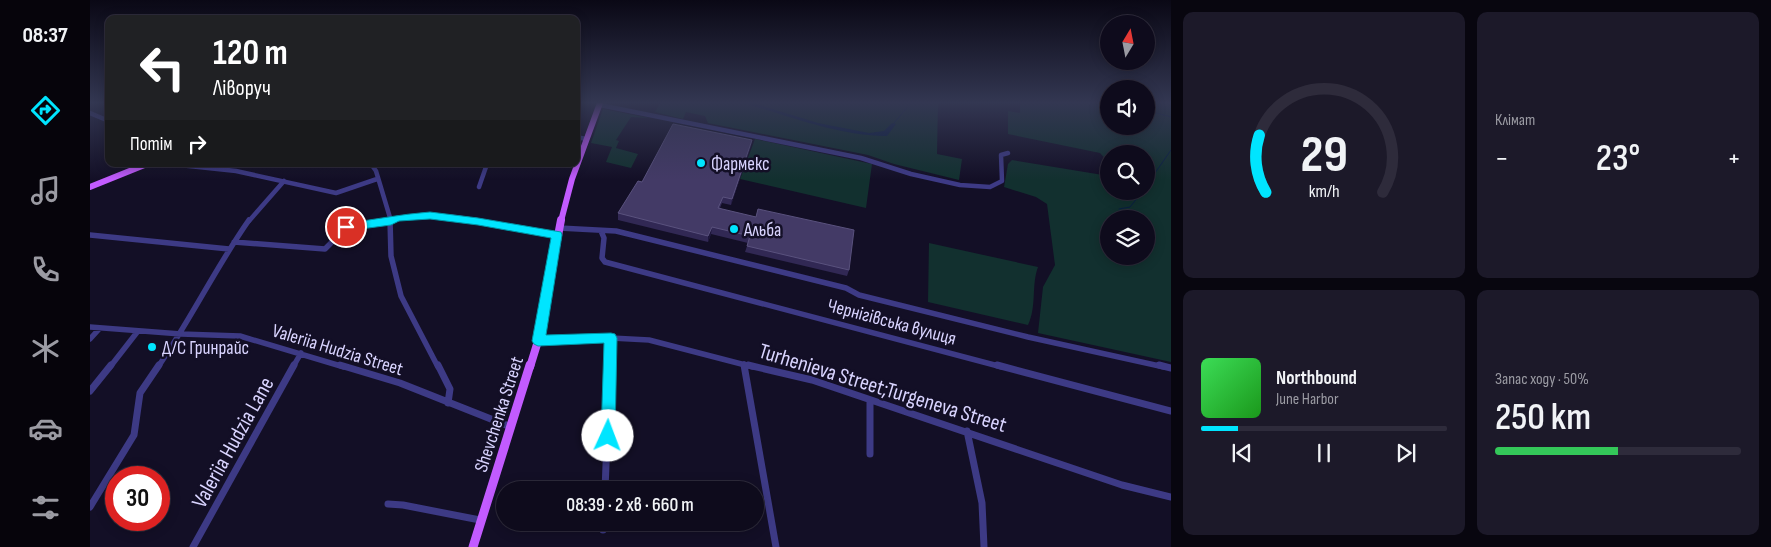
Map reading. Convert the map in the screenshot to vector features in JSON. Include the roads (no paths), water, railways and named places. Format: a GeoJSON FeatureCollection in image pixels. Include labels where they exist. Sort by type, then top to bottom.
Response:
{"type":"FeatureCollection","features":[{"type":"Feature","properties":{"kind":"main road","name":"Shevchenka Street"},"geometry":{"type":"LineString","coordinates":[[580,155],[590,129]]}},
{"type":"Feature","properties":{"kind":"main road"},"geometry":{"type":"LineString","coordinates":[[90,187],[140,167]]}},
{"type":"Feature","properties":{"kind":"main road","name":"Shevchenka Street"},"geometry":{"type":"LineString","coordinates":[[473,547],[538,341],[558,232],[576,167]]}},
{"type":"Feature","properties":{"kind":"street"},"geometry":{"type":"LineString","coordinates":[[719,129],[861,158],[911,174],[980,188],[997,185],[1002,181],[1001,155],[1008,153]]}},
{"type":"Feature","properties":{"kind":"street"},"geometry":{"type":"LineString","coordinates":[[580,137],[586,138]]}},
{"type":"Feature","properties":{"kind":"street"},"geometry":{"type":"LineString","coordinates":[[198,167],[236,171],[336,193],[377,179]]}},
{"type":"Feature","properties":{"kind":"street"},"geometry":{"type":"LineString","coordinates":[[373,167],[391,221],[391,256],[401,296],[450,389],[448,402]]}},
{"type":"Feature","properties":{"kind":"street"},"geometry":{"type":"LineString","coordinates":[[479,187],[487,167]]}},
{"type":"Feature","properties":{"kind":"street"},"geometry":{"type":"LineString","coordinates":[[90,507],[134,435],[140,393],[181,334],[229,249],[252,216],[284,181]]}},
{"type":"Feature","properties":{"kind":"street"},"geometry":{"type":"LineString","coordinates":[[234,242],[325,249],[331,243],[337,230],[346,227],[391,221],[397,218],[430,215],[558,232],[601,231]]}},
{"type":"Feature","properties":{"kind":"street","name":"Чернігівська вулиця"},"geometry":{"type":"LineString","coordinates":[[1171,368],[1022,335],[859,295],[846,288],[653,240],[616,232],[601,231],[604,238],[602,258],[605,262],[1171,411]]}},
{"type":"Feature","properties":{"kind":"street"},"geometry":{"type":"LineString","coordinates":[[90,236],[229,249]]}},
{"type":"Feature","properties":{"kind":"street","name":"Valeriia Hudzia Street"},"geometry":{"type":"LineString","coordinates":[[90,326],[181,334],[240,336],[400,383],[512,426]]}},
{"type":"Feature","properties":{"kind":"street"},"geometry":{"type":"LineString","coordinates":[[90,339],[100,328]]}},
{"type":"Feature","properties":{"kind":"street"},"geometry":{"type":"LineString","coordinates":[[90,391],[138,331]]}},
{"type":"Feature","properties":{"kind":"street"},"geometry":{"type":"LineString","coordinates":[[605,481],[611,338]]}},
{"type":"Feature","properties":{"kind":"street","name":"Turhenieva Street;Turgeneva Street"},"geometry":{"type":"LineString","coordinates":[[538,341],[611,338],[649,340],[812,380],[967,431],[1122,486],[1171,497]]}},
{"type":"Feature","properties":{"kind":"street","name":"Valeriia Hudzia Lane"},"geometry":{"type":"LineString","coordinates":[[193,547],[301,354]]}},
{"type":"Feature","properties":{"kind":"street"},"geometry":{"type":"LineString","coordinates":[[744,364],[776,547]]}},
{"type":"Feature","properties":{"kind":"street"},"geometry":{"type":"LineString","coordinates":[[870,400],[870,454]]}},
{"type":"Feature","properties":{"kind":"street"},"geometry":{"type":"LineString","coordinates":[[967,431],[982,498],[985,530],[984,547]]}},
{"type":"Feature","properties":{"kind":"street"},"geometry":{"type":"LineString","coordinates":[[388,504],[403,505],[480,520]]}},
{"type":"Feature","properties":{"kind":"water"},"geometry":{"type":"Polygon","coordinates":[[[830,129],[846,129],[869,133],[893,129],[887,136],[850,133],[830,129]]]}},
{"type":"Feature","properties":{"kind":"waterway"},"geometry":{"type":"LineString","coordinates":[[1155,173],[1171,150]]}},
{"type":"Feature","properties":{"kind":"waterway"},"geometry":{"type":"LineString","coordinates":[[1119,209],[1130,207],[1136,200]]}},
{"type":"Feature","properties":{"kind":"place","name":"Фармекс"},"geometry":{"type":"Point","coordinates":[701,163]}},
{"type":"Feature","properties":{"kind":"place","name":"Альба"},"geometry":{"type":"Point","coordinates":[734,229]}},
{"type":"Feature","properties":{"kind":"place","name":"Д/С Гринрайс"},"geometry":{"type":"Point","coordinates":[152,347]}}]}
